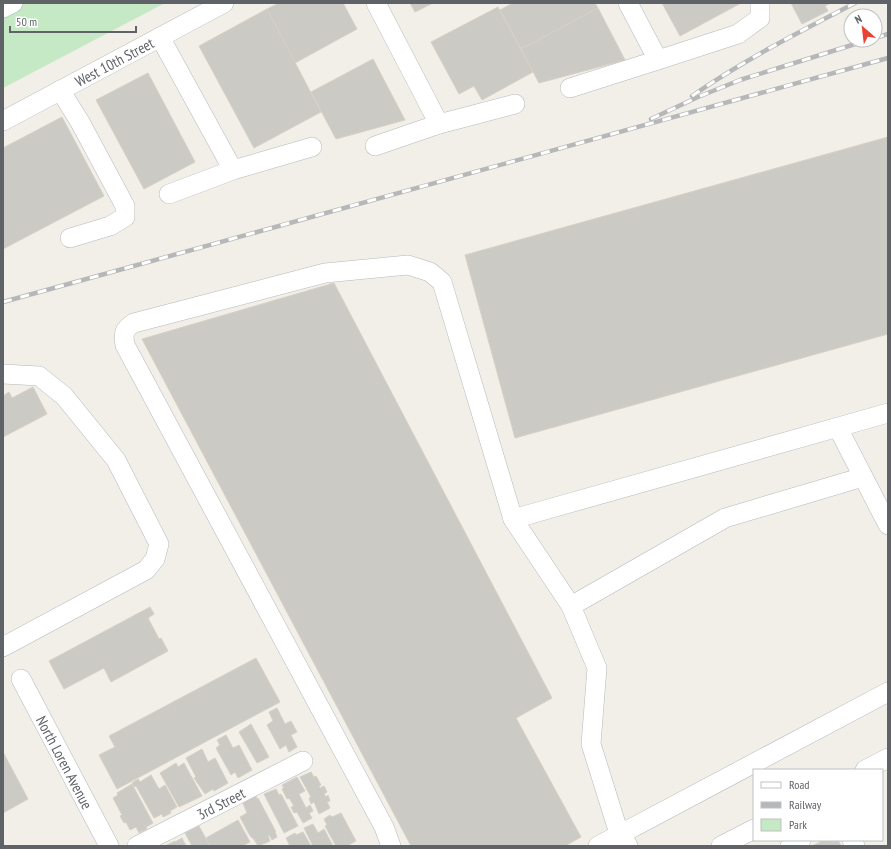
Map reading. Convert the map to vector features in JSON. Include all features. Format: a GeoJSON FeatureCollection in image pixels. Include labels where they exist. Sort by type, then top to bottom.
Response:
{"type":"FeatureCollection","features":[{"type":"Feature","properties":{"kind":"street"},"geometry":{"type":"LineString","coordinates":[[3,8],[13,3]]}},
{"type":"Feature","properties":{"kind":"street","name":"West 10th Street"},"geometry":{"type":"LineString","coordinates":[[3,121],[224,3]]}},
{"type":"Feature","properties":{"kind":"street"},"geometry":{"type":"LineString","coordinates":[[376,3],[439,124]]}},
{"type":"Feature","properties":{"kind":"street"},"geometry":{"type":"LineString","coordinates":[[628,3],[658,60]]}},
{"type":"Feature","properties":{"kind":"street"},"geometry":{"type":"LineString","coordinates":[[570,88],[738,34],[760,18],[760,3]]}},
{"type":"Feature","properties":{"kind":"street"},"geometry":{"type":"LineString","coordinates":[[160,37],[233,170]]}},
{"type":"Feature","properties":{"kind":"street"},"geometry":{"type":"LineString","coordinates":[[60,90],[80,122],[125,206],[124,217],[110,226],[70,238]]}},
{"type":"Feature","properties":{"kind":"street"},"geometry":{"type":"LineString","coordinates":[[375,146],[439,124],[515,104]]}},
{"type":"Feature","properties":{"kind":"street"},"geometry":{"type":"LineString","coordinates":[[169,194],[233,170],[312,147]]}},
{"type":"Feature","properties":{"kind":"street"},"geometry":{"type":"LineString","coordinates":[[391,846],[384,827],[125,345],[124,335],[127,327],[134,323],[325,273],[408,265],[430,272],[442,282],[513,519],[571,606],[597,668],[591,744],[616,824],[624,840]]}},
{"type":"Feature","properties":{"kind":"street"},"geometry":{"type":"LineString","coordinates":[[3,374],[39,376],[64,396],[116,460],[159,544],[155,559],[146,570],[3,647]]}},
{"type":"Feature","properties":{"kind":"street"},"geometry":{"type":"LineString","coordinates":[[513,519],[888,413]]}},
{"type":"Feature","properties":{"kind":"street"},"geometry":{"type":"LineString","coordinates":[[838,428],[888,525]]}},
{"type":"Feature","properties":{"kind":"street"},"geometry":{"type":"LineString","coordinates":[[571,606],[725,518],[863,477]]}},
{"type":"Feature","properties":{"kind":"street","name":"North Loren Avenue"},"geometry":{"type":"LineString","coordinates":[[21,679],[109,846]]}},
{"type":"Feature","properties":{"kind":"street"},"geometry":{"type":"LineString","coordinates":[[598,846],[624,840],[888,692]]}},
{"type":"Feature","properties":{"kind":"street"},"geometry":{"type":"LineString","coordinates":[[867,769],[888,758]]}},
{"type":"Feature","properties":{"kind":"street","name":"3rd Street"},"geometry":{"type":"LineString","coordinates":[[138,846],[303,761]]}},
{"type":"Feature","properties":{"kind":"street"},"geometry":{"type":"LineString","coordinates":[[721,846],[753,829]]}},
{"type":"Feature","properties":{"kind":"street"},"geometry":{"type":"LineString","coordinates":[[790,846],[800,841]]}},
{"type":"Feature","properties":{"kind":"green space"},"geometry":{"type":"Polygon","coordinates":[[[3,3],[165,3],[3,88],[3,3]]]}},
{"type":"Feature","properties":{"kind":"building"},"geometry":{"type":"Polygon","coordinates":[[[279,3],[343,3],[357,29],[295,63],[267,9],[279,3]]]}},
{"type":"Feature","properties":{"kind":"building"},"geometry":{"type":"Polygon","coordinates":[[[410,3],[433,3],[415,12],[410,3]]]}},
{"type":"Feature","properties":{"kind":"building"},"geometry":{"type":"Polygon","coordinates":[[[513,3],[595,3],[598,8],[521,49],[500,10],[513,3]]]}},
{"type":"Feature","properties":{"kind":"building"},"geometry":{"type":"Polygon","coordinates":[[[662,3],[741,3],[680,36],[662,3]]]}},
{"type":"Feature","properties":{"kind":"building"},"geometry":{"type":"Polygon","coordinates":[[[791,3],[830,3],[825,6],[828,11],[802,24],[791,3]]]}},
{"type":"Feature","properties":{"kind":"building"},"geometry":{"type":"Polygon","coordinates":[[[498,7],[533,72],[482,100],[474,86],[459,94],[431,42],[498,7]]]}},
{"type":"Feature","properties":{"kind":"building"},"geometry":{"type":"Polygon","coordinates":[[[598,8],[625,60],[539,83],[521,49],[598,8]]]}},
{"type":"Feature","properties":{"kind":"building"},"geometry":{"type":"Polygon","coordinates":[[[267,9],[321,112],[254,148],[199,46],[267,9]]]}},
{"type":"Feature","properties":{"kind":"building"},"geometry":{"type":"Polygon","coordinates":[[[373,59],[405,120],[336,139],[311,92],[373,59]]]}},
{"type":"Feature","properties":{"kind":"building"},"geometry":{"type":"Polygon","coordinates":[[[148,73],[195,162],[144,189],[96,100],[148,73]]]}},
{"type":"Feature","properties":{"kind":"building"},"geometry":{"type":"Polygon","coordinates":[[[62,117],[104,196],[3,249],[3,148],[62,117]]]}},
{"type":"Feature","properties":{"kind":"building"},"geometry":{"type":"Polygon","coordinates":[[[888,137],[888,334],[515,438],[465,255],[888,137]]]}},
{"type":"Feature","properties":{"kind":"building"},"geometry":{"type":"Polygon","coordinates":[[[334,283],[552,698],[516,718],[581,837],[565,846],[411,846],[142,339],[334,283]]]}},
{"type":"Feature","properties":{"kind":"building"},"geometry":{"type":"Polygon","coordinates":[[[33,387],[47,414],[3,437],[3,396],[9,392],[12,398],[33,387]]]}},
{"type":"Feature","properties":{"kind":"building"},"geometry":{"type":"Polygon","coordinates":[[[150,607],[154,614],[148,618],[159,639],[161,638],[168,651],[111,682],[104,668],[64,689],[49,661],[150,607]]]}},
{"type":"Feature","properties":{"kind":"building"},"geometry":{"type":"Polygon","coordinates":[[[256,658],[280,702],[117,789],[99,755],[115,747],[109,736],[256,658]]]}},
{"type":"Feature","properties":{"kind":"building"},"geometry":{"type":"Polygon","coordinates":[[[277,708],[285,724],[291,721],[297,732],[291,735],[297,747],[289,752],[286,745],[280,749],[267,725],[273,721],[269,712],[277,708]]]}},
{"type":"Feature","properties":{"kind":"building"},"geometry":{"type":"Polygon","coordinates":[[[251,724],[269,757],[257,763],[239,732],[251,724]]]}},
{"type":"Feature","properties":{"kind":"building"},"geometry":{"type":"Polygon","coordinates":[[[226,735],[233,748],[239,745],[252,770],[238,778],[235,772],[231,775],[216,748],[220,745],[217,740],[226,735]]]}},
{"type":"Feature","properties":{"kind":"building"},"geometry":{"type":"Polygon","coordinates":[[[202,749],[208,762],[215,758],[228,783],[205,794],[194,778],[196,777],[186,758],[202,749]]]}},
{"type":"Feature","properties":{"kind":"building"},"geometry":{"type":"Polygon","coordinates":[[[3,752],[28,799],[3,813],[3,752]]]}},
{"type":"Feature","properties":{"kind":"building"},"geometry":{"type":"Polygon","coordinates":[[[176,763],[178,767],[184,763],[202,796],[179,807],[160,773],[176,763]]]}},
{"type":"Feature","properties":{"kind":"building"},"geometry":{"type":"Polygon","coordinates":[[[311,772],[314,777],[316,776],[321,785],[319,786],[320,788],[324,786],[327,792],[324,794],[326,797],[328,795],[330,801],[327,802],[330,808],[319,814],[314,802],[311,804],[309,798],[311,797],[300,777],[311,772]]]}},
{"type":"Feature","properties":{"kind":"building"},"geometry":{"type":"Polygon","coordinates":[[[151,775],[159,789],[165,785],[177,807],[170,811],[171,813],[163,817],[162,814],[154,818],[136,786],[134,787],[132,783],[138,779],[140,782],[151,775]]]}},
{"type":"Feature","properties":{"kind":"building"},"geometry":{"type":"Polygon","coordinates":[[[297,777],[305,791],[299,794],[306,808],[310,805],[313,811],[309,813],[312,818],[303,823],[297,812],[294,813],[291,807],[294,806],[289,798],[287,799],[282,789],[284,788],[282,785],[297,777]]]}},
{"type":"Feature","properties":{"kind":"building"},"geometry":{"type":"Polygon","coordinates":[[[132,784],[153,823],[146,827],[147,829],[139,833],[136,827],[130,830],[126,822],[124,823],[120,816],[122,815],[113,798],[118,795],[117,793],[132,784]]]}},
{"type":"Feature","properties":{"kind":"building"},"geometry":{"type":"Polygon","coordinates":[[[276,789],[279,795],[281,794],[298,826],[284,833],[264,794],[276,789]]]}},
{"type":"Feature","properties":{"kind":"building"},"geometry":{"type":"Polygon","coordinates":[[[256,796],[276,832],[277,837],[272,840],[269,835],[270,841],[258,846],[249,834],[240,817],[247,813],[243,803],[256,796]]]}},
{"type":"Feature","properties":{"kind":"building"},"geometry":{"type":"Polygon","coordinates":[[[341,813],[356,841],[347,846],[336,846],[325,826],[327,825],[324,819],[330,815],[332,817],[341,813]]]}},
{"type":"Feature","properties":{"kind":"building"},"geometry":{"type":"Polygon","coordinates":[[[238,820],[250,842],[242,846],[210,846],[206,838],[238,820]]]}},
{"type":"Feature","properties":{"kind":"building"},"geometry":{"type":"Polygon","coordinates":[[[313,824],[318,833],[324,829],[333,846],[313,846],[304,828],[313,824]]]}},
{"type":"Feature","properties":{"kind":"building"},"geometry":{"type":"Polygon","coordinates":[[[199,826],[210,846],[192,846],[185,833],[199,826]]]}},
{"type":"Feature","properties":{"kind":"building"},"geometry":{"type":"Polygon","coordinates":[[[303,832],[311,846],[290,846],[286,838],[295,833],[296,835],[303,832]]]}},
{"type":"Feature","properties":{"kind":"building"},"geometry":{"type":"Polygon","coordinates":[[[182,838],[186,846],[165,846],[175,842],[182,838]]]}},
{"type":"Feature","properties":{"kind":"building"},"geometry":{"type":"Polygon","coordinates":[[[822,841],[838,841],[841,846],[812,846],[822,841]]]}},
{"type":"Feature","properties":{"kind":"railway"},"geometry":{"type":"LineString","coordinates":[[692,96],[752,58],[855,3]]}},
{"type":"Feature","properties":{"kind":"railway"},"geometry":{"type":"LineString","coordinates":[[883,36],[888,34]]}},
{"type":"Feature","properties":{"kind":"railway"},"geometry":{"type":"LineString","coordinates":[[651,119],[698,97],[740,80],[843,48]]}},
{"type":"Feature","properties":{"kind":"railway"},"geometry":{"type":"LineString","coordinates":[[3,302],[888,58]]}}]}
